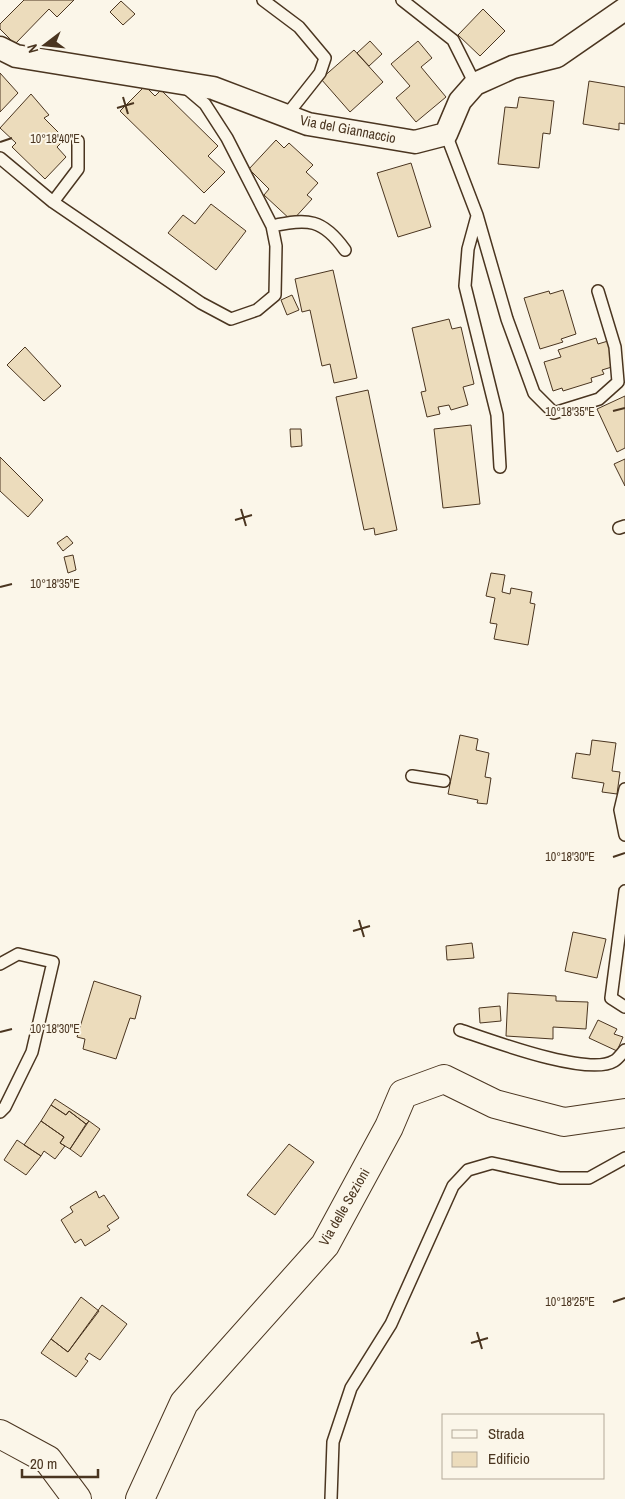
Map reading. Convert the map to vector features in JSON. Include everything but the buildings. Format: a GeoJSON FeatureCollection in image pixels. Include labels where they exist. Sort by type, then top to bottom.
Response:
{"type":"FeatureCollection","features":[{"type":"Feature","properties":{"kind":"street"},"geometry":{"type":"LineString","coordinates":[[446,134],[460,101],[475,84],[513,67],[557,56],[625,9]]}},
{"type":"Feature","properties":{"kind":"street","name":"Via del Giannaccio"},"geometry":{"type":"LineString","coordinates":[[0,48],[16,56],[213,88],[308,124],[415,142],[446,134]]}},
{"type":"Feature","properties":{"kind":"street","name":"Via delle Sezioni"},"geometry":{"type":"LineString","coordinates":[[140,1499],[184,1403],[324,1245],[389,1127],[403,1094],[444,1080],[495,1104],[564,1122],[625,1114]]}},
{"type":"Feature","properties":{"kind":"street"},"geometry":{"type":"LineString","coordinates":[[0,1434],[48,1460],[77,1499]]}},
{"type":"Feature","properties":{"kind":"lane"},"geometry":{"type":"LineString","coordinates":[[263,0],[299,27],[325,58],[320,74],[286,116]]}},
{"type":"Feature","properties":{"kind":"lane"},"geometry":{"type":"LineString","coordinates":[[402,0],[453,40],[475,84]]}},
{"type":"Feature","properties":{"kind":"lane"},"geometry":{"type":"LineString","coordinates":[[0,158],[53,202],[200,304],[231,319],[257,310],[275,295],[276,246],[272,226],[227,138],[205,104],[182,84]]}},
{"type":"Feature","properties":{"kind":"lane"},"geometry":{"type":"LineString","coordinates":[[446,134],[477,215],[507,319],[534,393],[554,413],[599,399],[618,382],[615,347],[598,291]]}},
{"type":"Feature","properties":{"kind":"lane"},"geometry":{"type":"LineString","coordinates":[[53,202],[78,169],[78,141]]}},
{"type":"Feature","properties":{"kind":"lane"},"geometry":{"type":"LineString","coordinates":[[477,215],[468,249],[465,286],[497,415],[500,467]]}},
{"type":"Feature","properties":{"kind":"lane"},"geometry":{"type":"LineString","coordinates":[[272,226],[298,220],[318,224],[332,233],[344,250]]}},
{"type":"Feature","properties":{"kind":"lane"},"geometry":{"type":"LineString","coordinates":[[412,776],[444,782]]}},
{"type":"Feature","properties":{"kind":"lane"},"geometry":{"type":"LineString","coordinates":[[625,789],[620,810],[625,835]]}},
{"type":"Feature","properties":{"kind":"lane"},"geometry":{"type":"LineString","coordinates":[[625,891],[611,998],[625,1007]]}},
{"type":"Feature","properties":{"kind":"lane"},"geometry":{"type":"LineString","coordinates":[[0,964],[18,954],[53,962],[32,1052],[5,1107],[0,1112]]}},
{"type":"Feature","properties":{"kind":"lane"},"geometry":{"type":"LineString","coordinates":[[460,1030],[540,1057],[591,1065],[614,1062],[625,1050]]}},
{"type":"Feature","properties":{"kind":"lane"},"geometry":{"type":"LineString","coordinates":[[331,1499],[333,1442],[350,1388],[392,1324],[453,1186],[468,1170],[492,1163],[560,1178],[589,1178],[625,1158]]}}]}
